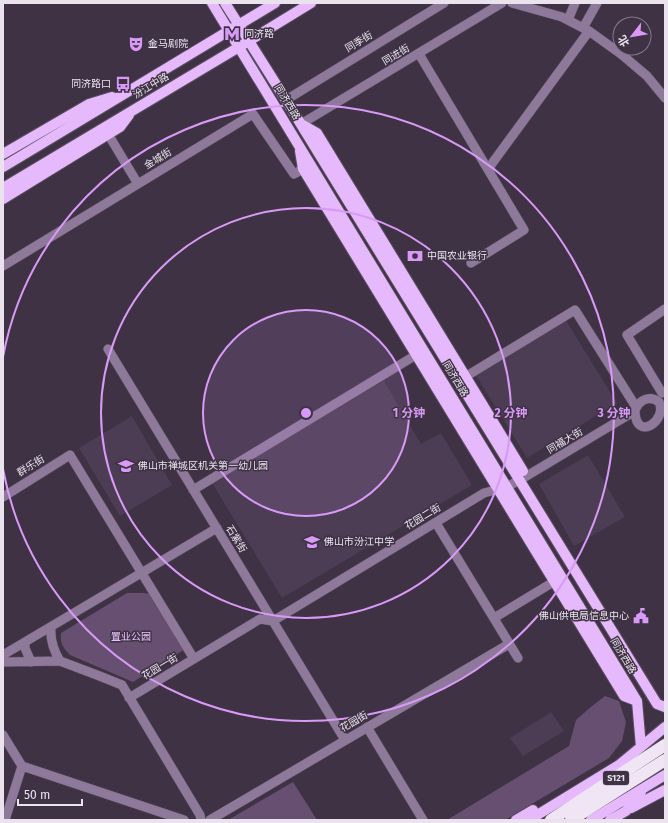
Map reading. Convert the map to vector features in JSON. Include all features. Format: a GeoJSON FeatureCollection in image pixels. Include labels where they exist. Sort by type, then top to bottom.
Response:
{"type":"FeatureCollection","features":[{"type":"Feature","properties":{"kind":"highway","name":"S121"},"geometry":{"type":"LineString","coordinates":[[551,820],[665,745]]}},
{"type":"Feature","properties":{"kind":"highway","name":"S121"},"geometry":{"type":"LineString","coordinates":[[566,810],[665,760]]}},
{"type":"Feature","properties":{"kind":"main road"},"geometry":{"type":"LineString","coordinates":[[212,3],[229,30]]}},
{"type":"Feature","properties":{"kind":"main road"},"geometry":{"type":"LineString","coordinates":[[225,3],[239,25]]}},
{"type":"Feature","properties":{"kind":"main road","name":"汾江中路"},"geometry":{"type":"LineString","coordinates":[[3,167],[274,3]]}},
{"type":"Feature","properties":{"kind":"main road","name":"汾江中路"},"geometry":{"type":"LineString","coordinates":[[3,188],[311,3]]}},
{"type":"Feature","properties":{"kind":"main road","name":"同济西路"},"geometry":{"type":"LineString","coordinates":[[239,25],[523,478],[657,704],[665,707]]}},
{"type":"Feature","properties":{"kind":"main road","name":"同济西路"},"geometry":{"type":"LineString","coordinates":[[229,30],[396,306],[503,489],[637,701],[641,747]]}},
{"type":"Feature","properties":{"kind":"main road"},"geometry":{"type":"LineString","coordinates":[[3,154],[89,104],[123,94]]}},
{"type":"Feature","properties":{"kind":"main road"},"geometry":{"type":"LineString","coordinates":[[3,199],[120,127],[133,110]]}},
{"type":"Feature","properties":{"kind":"main road"},"geometry":{"type":"LineString","coordinates":[[301,124],[317,133],[465,377],[523,478],[590,582],[651,682],[652,695]]}},
{"type":"Feature","properties":{"kind":"main road"},"geometry":{"type":"LineString","coordinates":[[299,147],[303,169],[416,355],[503,489],[555,581],[624,696],[637,701]]}},
{"type":"Feature","properties":{"kind":"main road"},"geometry":{"type":"LineString","coordinates":[[372,267],[376,289],[396,306]]}},
{"type":"Feature","properties":{"kind":"main road"},"geometry":{"type":"LineString","coordinates":[[590,582],[593,598],[605,606]]}},
{"type":"Feature","properties":{"kind":"main road"},"geometry":{"type":"LineString","coordinates":[[516,820],[551,799],[580,788],[619,765],[665,727]]}},
{"type":"Feature","properties":{"kind":"main road"},"geometry":{"type":"LineString","coordinates":[[590,820],[665,775]]}},
{"type":"Feature","properties":{"kind":"main road"},"geometry":{"type":"LineString","coordinates":[[626,811],[646,786]]}},
{"type":"Feature","properties":{"kind":"main road"},"geometry":{"type":"LineString","coordinates":[[529,820],[566,810],[580,788]]}},
{"type":"Feature","properties":{"kind":"main road"},"geometry":{"type":"LineString","coordinates":[[610,820],[665,790]]}},
{"type":"Feature","properties":{"kind":"street","name":"同季街"},"geometry":{"type":"LineString","coordinates":[[286,100],[444,3]]}},
{"type":"Feature","properties":{"kind":"street","name":"同进街"},"geometry":{"type":"LineString","coordinates":[[301,124],[502,3]]}},
{"type":"Feature","properties":{"kind":"street"},"geometry":{"type":"LineString","coordinates":[[514,3],[562,17],[586,30],[621,54],[648,76],[665,98]]}},
{"type":"Feature","properties":{"kind":"street"},"geometry":{"type":"LineString","coordinates":[[568,20],[575,3]]}},
{"type":"Feature","properties":{"kind":"street"},"geometry":{"type":"LineString","coordinates":[[488,170],[586,30],[597,3]]}},
{"type":"Feature","properties":{"kind":"street"},"geometry":{"type":"LineString","coordinates":[[419,54],[524,230],[471,263]]}},
{"type":"Feature","properties":{"kind":"street","name":"金城街"},"geometry":{"type":"LineString","coordinates":[[3,266],[254,114],[294,174],[303,169]]}},
{"type":"Feature","properties":{"kind":"street"},"geometry":{"type":"LineString","coordinates":[[108,134],[138,184]]}},
{"type":"Feature","properties":{"kind":"street"},"geometry":{"type":"LineString","coordinates":[[664,392],[627,335],[665,309]]}},
{"type":"Feature","properties":{"kind":"street"},"geometry":{"type":"LineString","coordinates":[[465,377],[575,310],[636,409],[637,421],[649,428],[658,424],[664,417],[660,404],[653,399]]}},
{"type":"Feature","properties":{"kind":"street","name":"石紫街"},"geometry":{"type":"LineString","coordinates":[[108,349],[345,740]]}},
{"type":"Feature","properties":{"kind":"street"},"geometry":{"type":"LineString","coordinates":[[193,490],[416,355]]}},
{"type":"Feature","properties":{"kind":"street","name":"同福大街"},"geometry":{"type":"LineString","coordinates":[[523,478],[636,409],[642,400],[653,399],[664,392]]}},
{"type":"Feature","properties":{"kind":"street","name":"群乐街"},"geometry":{"type":"LineString","coordinates":[[3,497],[70,455],[142,573]]}},
{"type":"Feature","properties":{"kind":"street","name":"花园二街"},"geometry":{"type":"LineString","coordinates":[[273,621],[484,493],[503,489],[523,478]]}},
{"type":"Feature","properties":{"kind":"street"},"geometry":{"type":"LineString","coordinates":[[436,523],[518,658]]}},
{"type":"Feature","properties":{"kind":"street"},"geometry":{"type":"LineString","coordinates":[[3,655],[217,528]]}},
{"type":"Feature","properties":{"kind":"street"},"geometry":{"type":"LineString","coordinates":[[142,573],[194,659]]}},
{"type":"Feature","properties":{"kind":"street"},"geometry":{"type":"LineString","coordinates":[[494,618],[555,581]]}},
{"type":"Feature","properties":{"kind":"street","name":"花园一街"},"geometry":{"type":"LineString","coordinates":[[129,698],[260,619],[273,621]]}},
{"type":"Feature","properties":{"kind":"street"},"geometry":{"type":"LineString","coordinates":[[51,627],[50,639],[54,652],[60,661]]}},
{"type":"Feature","properties":{"kind":"street"},"geometry":{"type":"LineString","coordinates":[[25,642],[25,648],[31,662]]}},
{"type":"Feature","properties":{"kind":"street","name":"花园街"},"geometry":{"type":"LineString","coordinates":[[210,820],[509,644]]}},
{"type":"Feature","properties":{"kind":"street"},"geometry":{"type":"LineString","coordinates":[[3,662],[60,661],[122,685],[200,815],[201,820]]}},
{"type":"Feature","properties":{"kind":"street"},"geometry":{"type":"LineString","coordinates":[[367,727],[423,820]]}},
{"type":"Feature","properties":{"kind":"street"},"geometry":{"type":"LineString","coordinates":[[3,735],[22,766],[184,820]]}},
{"type":"Feature","properties":{"kind":"street"},"geometry":{"type":"LineString","coordinates":[[5,820],[22,766]]}},
{"type":"Feature","properties":{"kind":"shaded area"},"geometry":{"type":"Polygon","coordinates":[[[565,319],[617,403],[527,458],[475,374],[565,319]]]}},
{"type":"Feature","properties":{"kind":"shaded area","name":"佛山市汾江中学"},"geometry":{"type":"Polygon","coordinates":[[[384,381],[421,444],[441,433],[472,485],[282,598],[212,483],[384,381]]]}},
{"type":"Feature","properties":{"kind":"shaded area","name":"佛山市禅城区机关第一幼儿园"},"geometry":{"type":"Polygon","coordinates":[[[132,416],[172,485],[120,516],[79,448],[132,416]]]}},
{"type":"Feature","properties":{"kind":"shaded area"},"geometry":{"type":"Polygon","coordinates":[[[588,455],[625,517],[574,546],[539,484],[588,455]]]}},
{"type":"Feature","properties":{"kind":"shaded area"},"geometry":{"type":"Polygon","coordinates":[[[551,712],[564,731],[523,756],[510,738],[551,712]]]}},
{"type":"Feature","properties":{"kind":"green space","name":"置业公园"},"geometry":{"type":"Polygon","coordinates":[[[127,593],[151,594],[185,649],[133,682],[70,655],[64,648],[61,640],[61,633],[127,593]]]}},
{"type":"Feature","properties":{"kind":"green space"},"geometry":{"type":"Polygon","coordinates":[[[605,696],[619,701],[626,722],[622,741],[609,758],[505,820],[447,820],[569,746],[576,720],[605,696]]]}},
{"type":"Feature","properties":{"kind":"green space"},"geometry":{"type":"Polygon","coordinates":[[[293,782],[317,820],[228,820],[293,782]]]}},
{"type":"Feature","properties":{"kind":"place","name":"同济路"},"geometry":{"type":"Point","coordinates":[232,34]}},
{"type":"Feature","properties":{"kind":"place","name":"金马剧院"},"geometry":{"type":"Point","coordinates":[136,44]}},
{"type":"Feature","properties":{"kind":"place","name":"同济路口"},"geometry":{"type":"Point","coordinates":[123,84]}},
{"type":"Feature","properties":{"kind":"place","name":"中国农业银行"},"geometry":{"type":"Point","coordinates":[415,256]}},
{"type":"Feature","properties":{"kind":"place","name":"佛山市禅城区机关第一幼儿园"},"geometry":{"type":"Point","coordinates":[126,466]}},
{"type":"Feature","properties":{"kind":"place","name":"佛山市汾江中学"},"geometry":{"type":"Point","coordinates":[312,542]}},
{"type":"Feature","properties":{"kind":"place","name":"佛山供电局信息中心"},"geometry":{"type":"Point","coordinates":[641,616]}}]}
